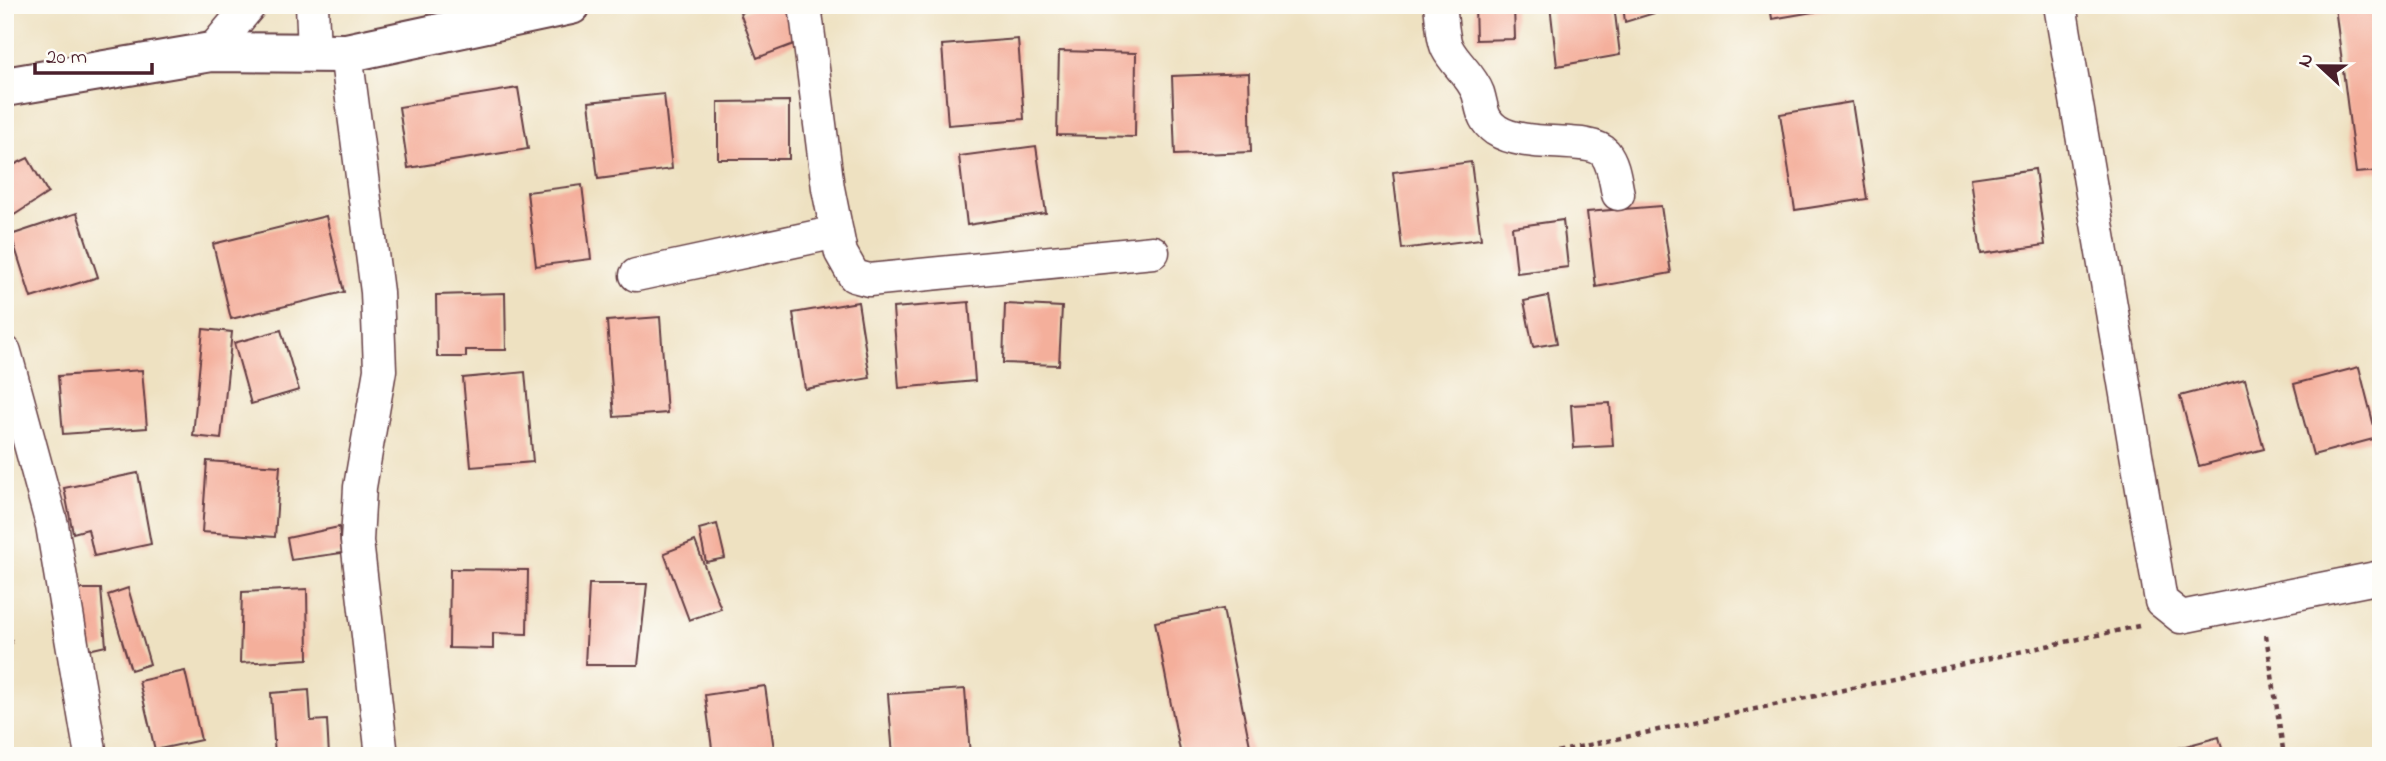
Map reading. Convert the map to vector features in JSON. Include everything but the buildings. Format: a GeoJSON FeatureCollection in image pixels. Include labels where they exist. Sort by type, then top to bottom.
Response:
{"type":"FeatureCollection","features":[{"type":"Feature","properties":{"kind":"street"},"geometry":{"type":"LineString","coordinates":[[211,52],[250,5]]}},
{"type":"Feature","properties":{"kind":"street"},"geometry":{"type":"LineString","coordinates":[[312,5],[330,52],[377,292],[380,370],[360,487],[357,541],[382,756]]}},
{"type":"Feature","properties":{"kind":"street"},"geometry":{"type":"LineString","coordinates":[[5,87],[211,52],[330,52],[571,5]]}},
{"type":"Feature","properties":{"kind":"street"},"geometry":{"type":"LineString","coordinates":[[805,5],[828,188],[841,253],[854,276],[869,280],[1153,252]]}},
{"type":"Feature","properties":{"kind":"street"},"geometry":{"type":"LineString","coordinates":[[1440,5],[1447,48],[1464,68],[1478,93],[1484,120],[1497,131],[1520,141],[1585,144],[1604,151],[1612,166],[1618,194]]}},
{"type":"Feature","properties":{"kind":"street"},"geometry":{"type":"LineString","coordinates":[[2060,5],[2158,587],[2168,609],[2181,617],[2381,578]]}},
{"type":"Feature","properties":{"kind":"street"},"geometry":{"type":"LineString","coordinates":[[636,275],[837,232]]}},
{"type":"Feature","properties":{"kind":"street"},"geometry":{"type":"LineString","coordinates":[[5,352],[52,526],[91,756]]}},
{"type":"Feature","properties":{"kind":"path"},"geometry":{"type":"LineString","coordinates":[[2261,601],[2284,756]]}},
{"type":"Feature","properties":{"kind":"path"},"geometry":{"type":"LineString","coordinates":[[1538,756],[2181,617]]}}]}
